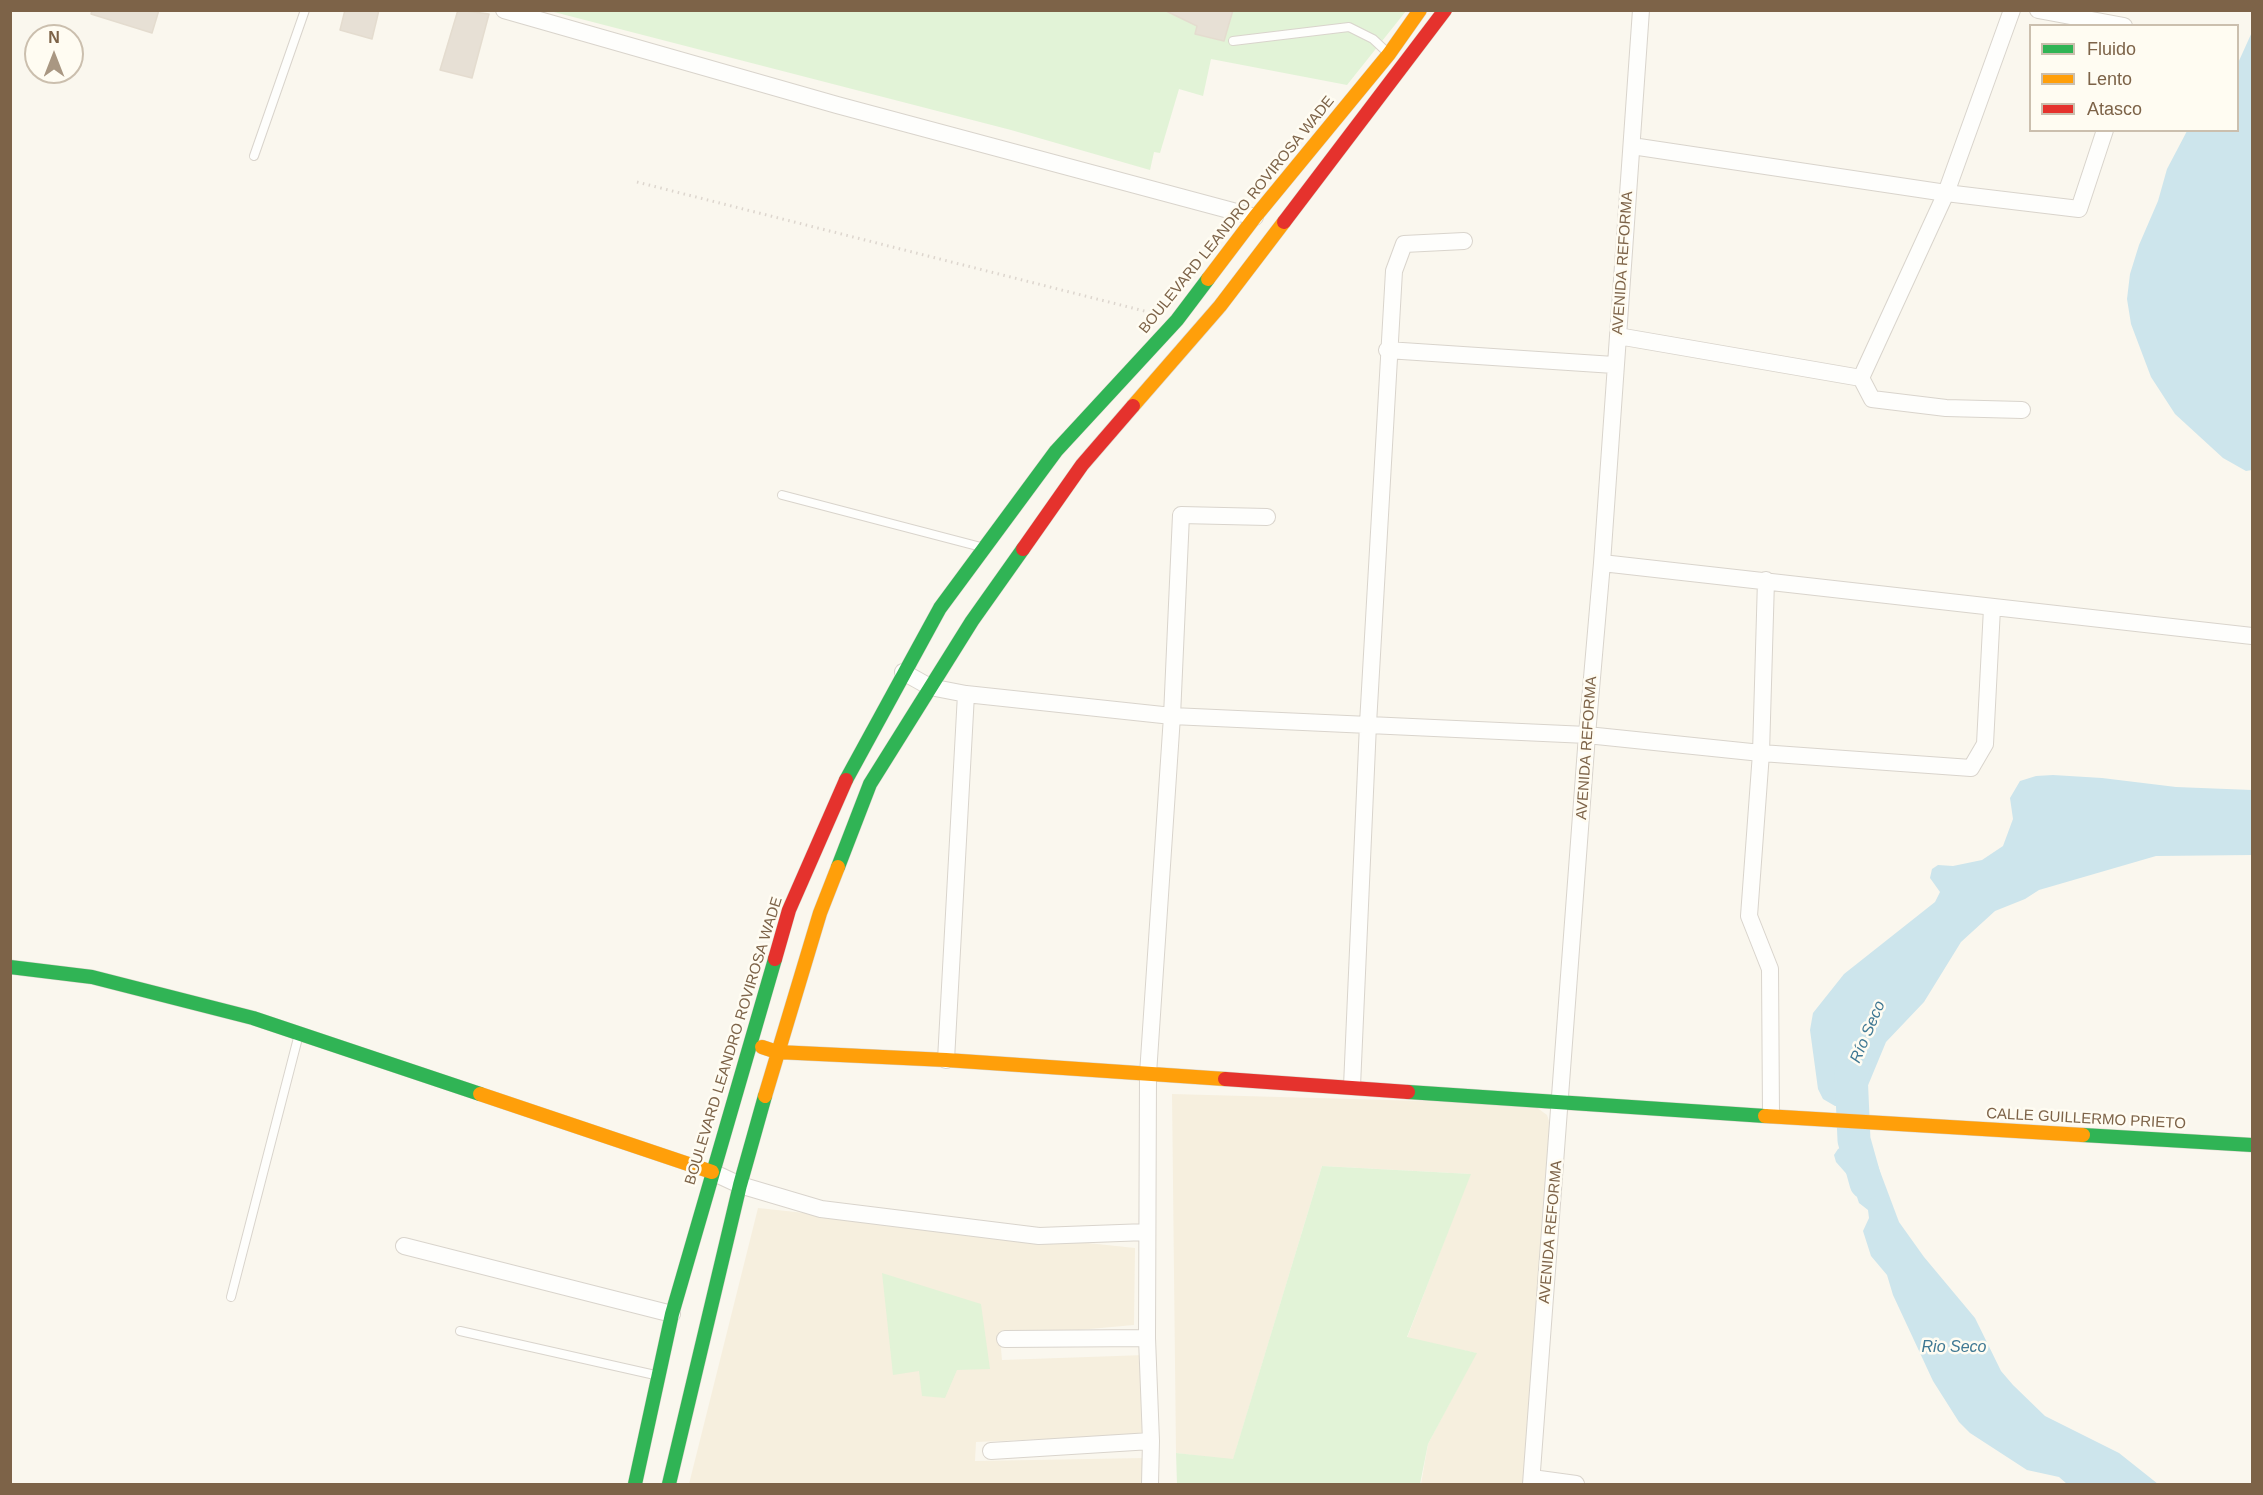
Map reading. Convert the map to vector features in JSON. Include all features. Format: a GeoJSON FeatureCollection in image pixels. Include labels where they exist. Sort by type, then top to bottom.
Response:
{"type":"FeatureCollection","features":[{"type":"Feature","properties":{"kind":"main road","name":"BOULEVARD LEANDRO ROVIROSA WADE"},"geometry":{"type":"LineString","coordinates":[[669,1485],[740,1185],[777,1052],[820,913],[870,784],[972,621],[1069,458],[1255,217],[1389,54],[1420,10]]}},
{"type":"Feature","properties":{"kind":"main road","name":"BOULEVARD LEANDRO ROVIROSA WADE"},"geometry":{"type":"LineString","coordinates":[[634,1485],[672,1314],[789,910],[841,790],[903,672],[940,608],[985,548],[1069,458],[1220,306],[1445,10]]}},
{"type":"Feature","properties":{"kind":"main road"},"geometry":{"type":"LineString","coordinates":[[10,967],[92,977],[253,1018],[712,1172]]}},
{"type":"Feature","properties":{"kind":"main road","name":"CALLE GUILLERMO PRIETO"},"geometry":{"type":"LineString","coordinates":[[750,1044],[777,1052],[946,1060],[1771,1114],[1808,1119],[2253,1145]]}},
{"type":"Feature","properties":{"kind":"street"},"geometry":{"type":"LineString","coordinates":[[504,10],[837,105],[1255,217]]}},
{"type":"Feature","properties":{"kind":"street","name":"AVENIDA REFORMA"},"geometry":{"type":"LineString","coordinates":[[1531,1481],[1602,563],[1614,365],[1641,10]]}},
{"type":"Feature","properties":{"kind":"street"},"geometry":{"type":"LineString","coordinates":[[1861,378],[1946,193],[2012,10]]}},
{"type":"Feature","properties":{"kind":"street"},"geometry":{"type":"LineString","coordinates":[[2038,10],[2113,24]]}},
{"type":"Feature","properties":{"kind":"street"},"geometry":{"type":"LineString","coordinates":[[1632,146],[1946,193],[2079,208],[2104,132]]}},
{"type":"Feature","properties":{"kind":"street"},"geometry":{"type":"LineString","coordinates":[[1352,1086],[1387,350],[1394,271],[1404,244],[1464,241]]}},
{"type":"Feature","properties":{"kind":"street"},"geometry":{"type":"LineString","coordinates":[[1618,336],[1861,378]]}},
{"type":"Feature","properties":{"kind":"street"},"geometry":{"type":"LineString","coordinates":[[1387,350],[1614,365]]}},
{"type":"Feature","properties":{"kind":"street"},"geometry":{"type":"LineString","coordinates":[[1861,378],[1872,399],[1946,408],[2022,410]]}},
{"type":"Feature","properties":{"kind":"street"},"geometry":{"type":"LineString","coordinates":[[1150,1485],[1151,1441],[1147,1338],[1148,1074],[1172,716],[1181,515],[1267,518]]}},
{"type":"Feature","properties":{"kind":"street"},"geometry":{"type":"LineString","coordinates":[[1602,563],[2253,636]]}},
{"type":"Feature","properties":{"kind":"street"},"geometry":{"type":"LineString","coordinates":[[1766,580],[1761,753],[1749,916],[1770,969],[1771,1114]]}},
{"type":"Feature","properties":{"kind":"street"},"geometry":{"type":"LineString","coordinates":[[903,672],[930,687],[966,694],[1172,716],[1587,735],[1761,753],[1971,768],[1985,744],[1992,608]]}},
{"type":"Feature","properties":{"kind":"street"},"geometry":{"type":"LineString","coordinates":[[946,1060],[966,694]]}},
{"type":"Feature","properties":{"kind":"street"},"geometry":{"type":"LineString","coordinates":[[712,1172],[740,1185],[821,1209],[1039,1236],[1147,1232]]}},
{"type":"Feature","properties":{"kind":"street"},"geometry":{"type":"LineString","coordinates":[[404,1246],[672,1314]]}},
{"type":"Feature","properties":{"kind":"street"},"geometry":{"type":"LineString","coordinates":[[1005,1339],[1147,1338]]}},
{"type":"Feature","properties":{"kind":"street"},"geometry":{"type":"LineString","coordinates":[[991,1451],[1151,1441]]}},
{"type":"Feature","properties":{"kind":"street"},"geometry":{"type":"LineString","coordinates":[[1531,1481],[1576,1485]]}},
{"type":"Feature","properties":{"kind":"lane"},"geometry":{"type":"LineString","coordinates":[[254,156],[305,10]]}},
{"type":"Feature","properties":{"kind":"lane"},"geometry":{"type":"LineString","coordinates":[[1233,41],[1349,27],[1373,39],[1403,65]]}},
{"type":"Feature","properties":{"kind":"lane"},"geometry":{"type":"LineString","coordinates":[[782,495],[985,548]]}},
{"type":"Feature","properties":{"kind":"lane"},"geometry":{"type":"LineString","coordinates":[[231,1297],[299,1034]]}},
{"type":"Feature","properties":{"kind":"lane"},"geometry":{"type":"LineString","coordinates":[[460,1332],[657,1376]]}},
{"type":"Feature","properties":{"kind":"path"},"geometry":{"type":"LineString","coordinates":[[637,182],[1177,320]]}},
{"type":"Feature","properties":{"kind":"shaded area"},"geometry":{"type":"Polygon","coordinates":[[[1172,1094],[1532,1104],[1547,1115],[1550,1124],[1525,1484],[1421,1484],[1428,1444],[1476,1353],[1407,1338],[1470,1174],[1322,1166],[1233,1460],[1176,1453],[1172,1094]]]}},
{"type":"Feature","properties":{"kind":"shaded area"},"geometry":{"type":"Polygon","coordinates":[[[758,1208],[1135,1248],[1134,1325],[1000,1337],[1002,1360],[1145,1355],[1142,1435],[976,1442],[975,1461],[1145,1458],[1145,1484],[689,1484],[758,1208]]]}},
{"type":"Feature","properties":{"kind":"green space"},"geometry":{"type":"Polygon","coordinates":[[[550,11],[1406,11],[1347,85],[1211,59],[1203,96],[1179,89],[1160,153],[1154,152],[1150,170],[1011,130],[550,11]]]}},
{"type":"Feature","properties":{"kind":"green space"},"geometry":{"type":"Polygon","coordinates":[[[1322,1166],[1471,1174],[1407,1337],[1477,1353],[1428,1444],[1420,1484],[1177,1484],[1176,1453],[1233,1459],[1322,1166]]]}},
{"type":"Feature","properties":{"kind":"green space"},"geometry":{"type":"Polygon","coordinates":[[[882,1273],[981,1304],[990,1369],[957,1370],[945,1398],[922,1396],[919,1371],[893,1375],[882,1273]]]}},
{"type":"Feature","properties":{"kind":"water"},"geometry":{"type":"Polygon","coordinates":[[[2252,32],[2252,470],[2246,471],[2223,458],[2175,414],[2151,377],[2131,324],[2127,299],[2130,274],[2139,245],[2158,201],[2167,169],[2186,132],[2239,132],[2239,61],[2252,32]]]}},
{"type":"Feature","properties":{"kind":"water"},"geometry":{"type":"Polygon","coordinates":[[[2053,775],[2176,787],[2252,790],[2252,855],[2156,856],[2039,890],[2025,899],[1995,911],[1961,942],[1924,1002],[1886,1042],[1864,1095],[1853,1107],[1835,1106],[1823,1099],[1818,1089],[1810,1030],[1813,1013],[1844,974],[1935,902],[1940,892],[1930,878],[1932,869],[1938,865],[1953,866],[1982,860],[2003,846],[2013,819],[2010,798],[2020,781],[2036,776],[2053,775]]]}},
{"type":"Feature","properties":{"kind":"water","name":"Rio Seco"},"geometry":{"type":"Polygon","coordinates":[[[1854,1140],[1864,1142],[1872,1150],[1899,1222],[1924,1257],[1975,1318],[2001,1371],[2013,1385],[2045,1416],[2119,1453],[2158,1484],[2067,1484],[2059,1477],[2027,1470],[1970,1433],[1959,1422],[1933,1381],[1893,1295],[1887,1275],[1871,1256],[1863,1231],[1869,1218],[1868,1210],[1859,1203],[1851,1179],[1836,1162],[1834,1155],[1838,1149],[1854,1140]]]}},
{"type":"Feature","properties":{"kind":"building"},"geometry":{"type":"Polygon","coordinates":[[[92,10],[159,10],[152,33],[91,14],[92,10]]]}},
{"type":"Feature","properties":{"kind":"building"},"geometry":{"type":"Polygon","coordinates":[[[345,10],[379,10],[372,39],[340,30],[345,10]]]}},
{"type":"Feature","properties":{"kind":"building"},"geometry":{"type":"Polygon","coordinates":[[[458,10],[489,14],[472,78],[440,70],[458,10]]]}},
{"type":"Feature","properties":{"kind":"building"},"geometry":{"type":"Polygon","coordinates":[[[1164,10],[1233,10],[1224,41],[1195,34],[1197,26],[1164,10]]]}},
{"type":"Feature","properties":{"kind":"waterway","name":"Río Seco"},"geometry":{"type":"LineString","coordinates":[[1855,1063],[1851,1072],[1854,1140],[1866,1183]]}},
{"type":"Feature","properties":{"kind":"traffic: fast"},"geometry":{"type":"LineString","coordinates":[[846,780],[940,608],[1056,451],[1177,320],[1208,279]]}},
{"type":"Feature","properties":{"kind":"traffic: fast"},"geometry":{"type":"LineString","coordinates":[[838,867],[870,784],[972,621],[1023,549]]}},
{"type":"Feature","properties":{"kind":"traffic: fast"},"geometry":{"type":"LineString","coordinates":[[635,1484],[672,1314],[775,959]]}},
{"type":"Feature","properties":{"kind":"traffic: fast"},"geometry":{"type":"LineString","coordinates":[[10,967],[92,977],[253,1018],[480,1094]]}},
{"type":"Feature","properties":{"kind":"traffic: fast"},"geometry":{"type":"LineString","coordinates":[[1408,1092],[1765,1116]]}},
{"type":"Feature","properties":{"kind":"traffic: fast"},"geometry":{"type":"LineString","coordinates":[[669,1484],[740,1185],[765,1096]]}},
{"type":"Feature","properties":{"kind":"traffic: fast"},"geometry":{"type":"LineString","coordinates":[[2083,1135],[2252,1145]]}},
{"type":"Feature","properties":{"kind":"traffic: slow"},"geometry":{"type":"LineString","coordinates":[[1208,279],[1255,217],[1389,54],[1420,10]]}},
{"type":"Feature","properties":{"kind":"traffic: slow"},"geometry":{"type":"LineString","coordinates":[[1133,406],[1220,306],[1284,222]]}},
{"type":"Feature","properties":{"kind":"traffic: slow"},"geometry":{"type":"LineString","coordinates":[[765,1096],[820,913],[838,867]]}},
{"type":"Feature","properties":{"kind":"traffic: slow"},"geometry":{"type":"LineString","coordinates":[[762,1047],[777,1052],[946,1060],[1225,1079]]}},
{"type":"Feature","properties":{"kind":"traffic: slow"},"geometry":{"type":"LineString","coordinates":[[480,1094],[712,1172]]}},
{"type":"Feature","properties":{"kind":"traffic: slow"},"geometry":{"type":"LineString","coordinates":[[1765,1116],[2083,1135]]}},
{"type":"Feature","properties":{"kind":"traffic: jam"},"geometry":{"type":"LineString","coordinates":[[1284,222],[1445,10]]}},
{"type":"Feature","properties":{"kind":"traffic: jam"},"geometry":{"type":"LineString","coordinates":[[1023,549],[1082,465],[1133,406]]}},
{"type":"Feature","properties":{"kind":"traffic: jam"},"geometry":{"type":"LineString","coordinates":[[775,959],[789,910],[846,780]]}},
{"type":"Feature","properties":{"kind":"traffic: jam"},"geometry":{"type":"LineString","coordinates":[[1225,1079],[1408,1092]]}}]}
